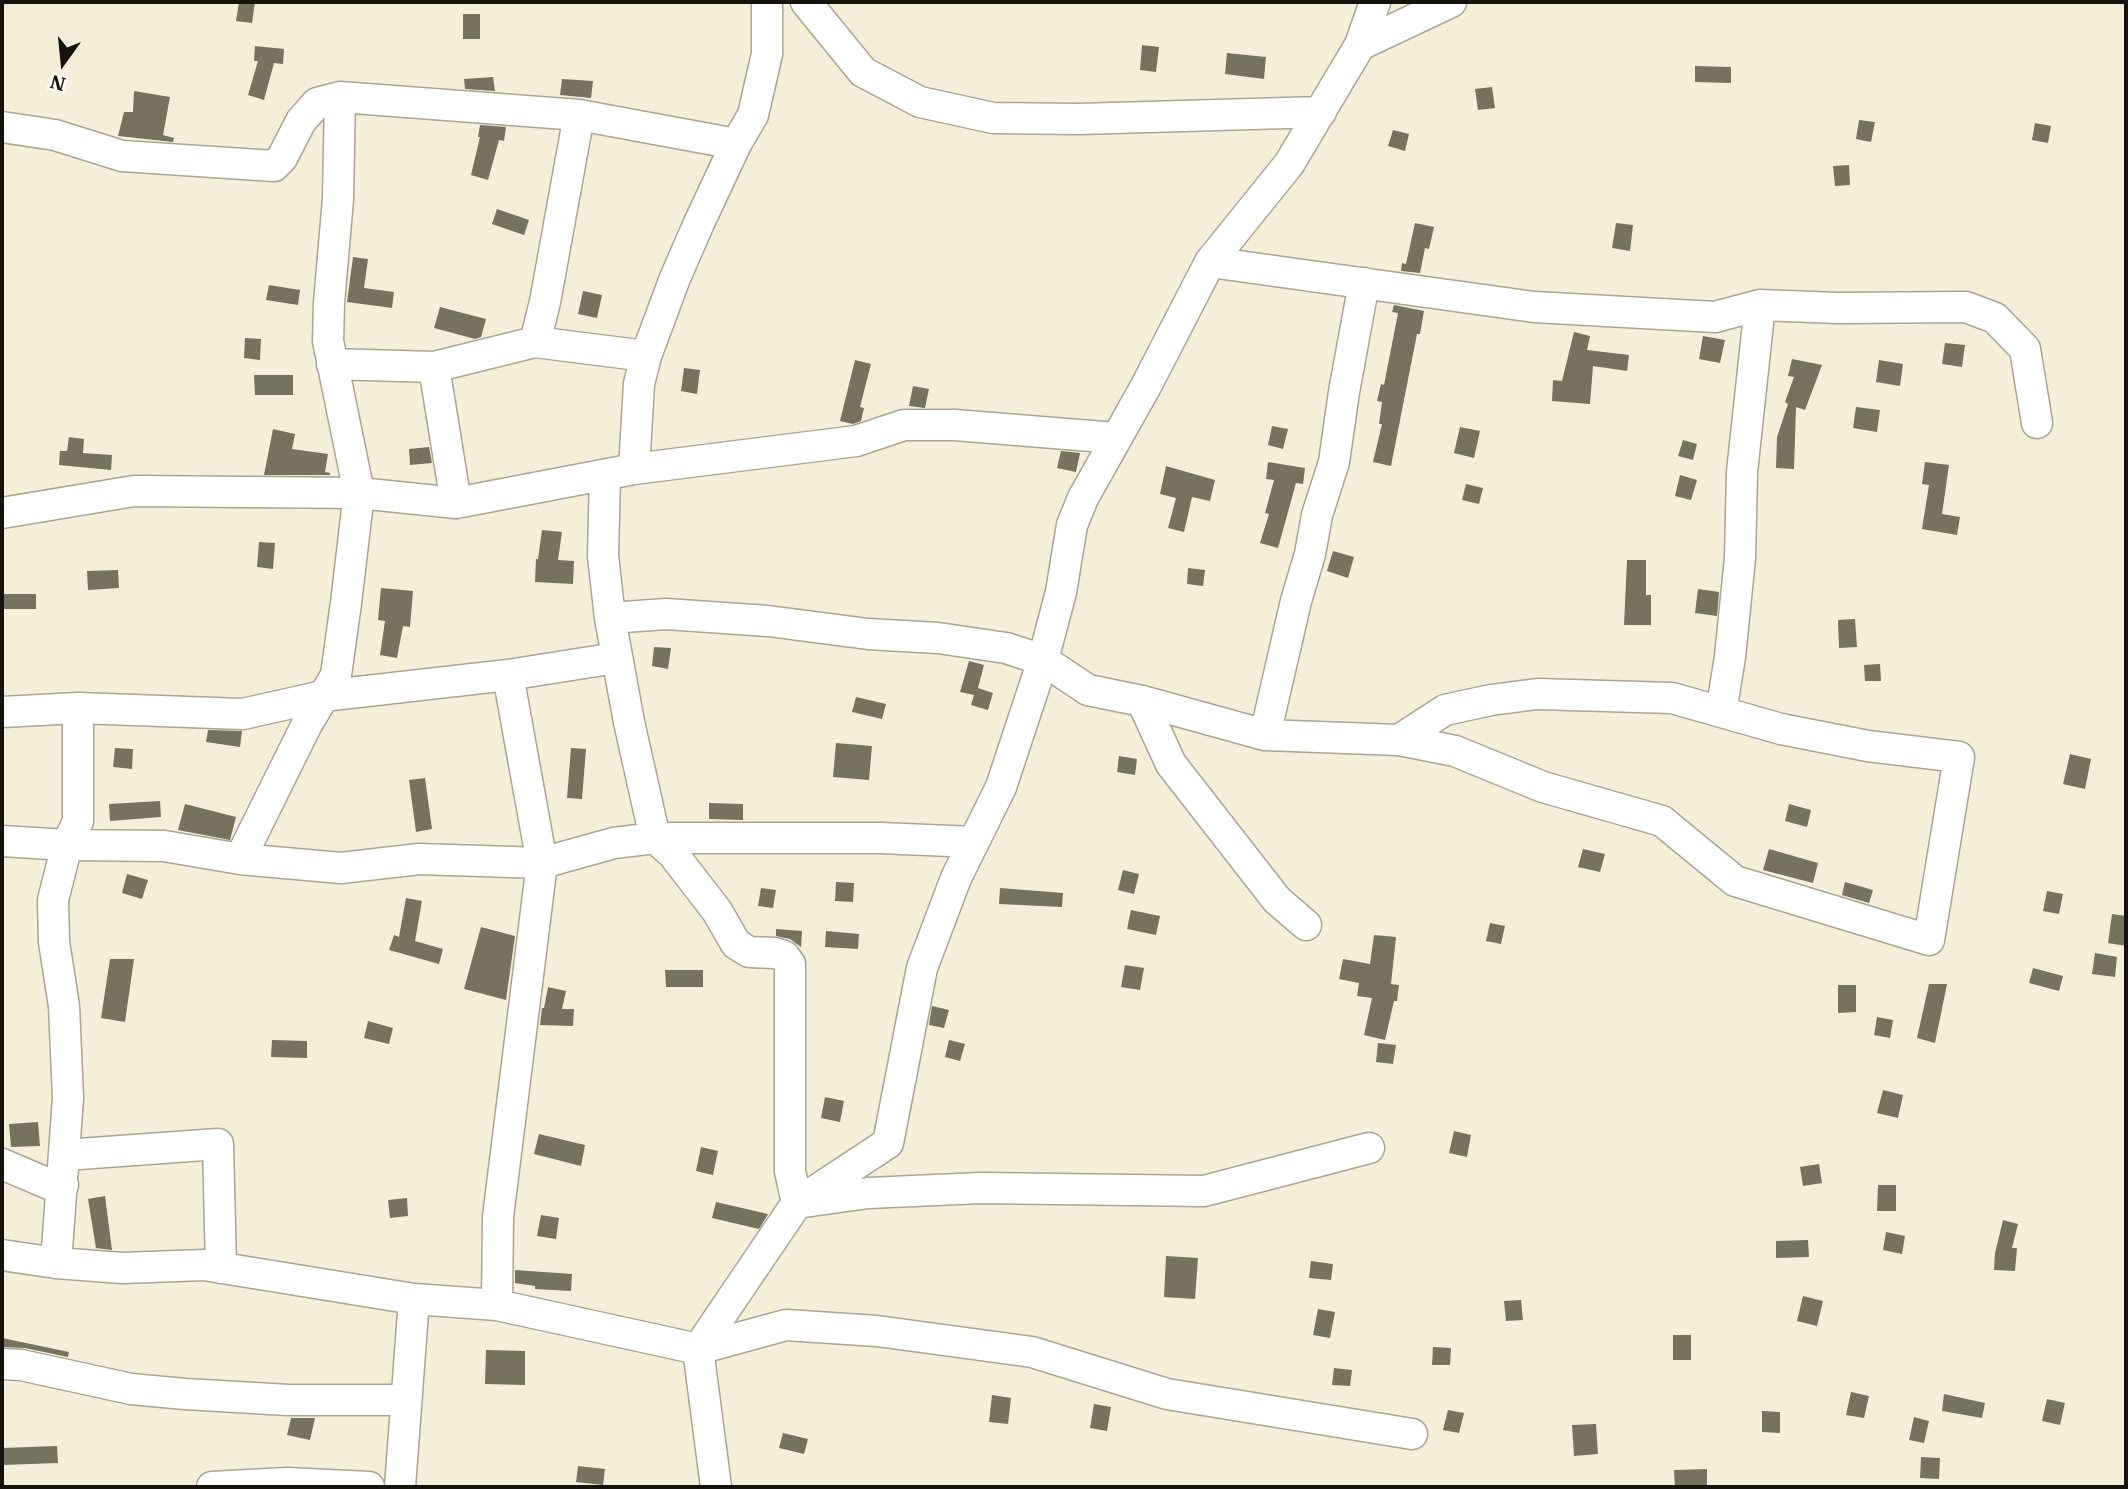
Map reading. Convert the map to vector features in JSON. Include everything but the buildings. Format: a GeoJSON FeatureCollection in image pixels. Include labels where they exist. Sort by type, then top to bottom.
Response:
{"type":"FeatureCollection","features":[{"type":"Feature","properties":{"kind":"street"},"geometry":{"type":"LineString","coordinates":[[635,469],[639,384],[646,356],[675,278],[736,145],[754,115],[767,54],[767,2]]}},
{"type":"Feature","properties":{"kind":"street"},"geometry":{"type":"LineString","coordinates":[[806,2],[863,72],[920,102],[993,118],[1079,119],[1321,112]]}},
{"type":"Feature","properties":{"kind":"street"},"geometry":{"type":"LineString","coordinates":[[716,1487],[698,1349],[797,1203],[888,1143],[922,968],[956,878],[1001,787],[1043,660],[1061,592],[1072,525],[1083,498],[1210,262],[1289,164],[1360,45],[1376,2]]}},
{"type":"Feature","properties":{"kind":"street"},"geometry":{"type":"LineString","coordinates":[[1360,45],[1451,2]]}},
{"type":"Feature","properties":{"kind":"street"},"geometry":{"type":"LineString","coordinates":[[2,127],[55,135],[122,156],[274,166],[282,158],[301,121],[317,103],[340,97],[579,115],[736,145]]}},
{"type":"Feature","properties":{"kind":"street"},"geometry":{"type":"LineString","coordinates":[[240,859],[306,726],[336,675],[359,493],[328,341],[338,199],[340,97]]}},
{"type":"Feature","properties":{"kind":"street"},"geometry":{"type":"LineString","coordinates":[[535,342],[545,302],[579,115]]}},
{"type":"Feature","properties":{"kind":"street"},"geometry":{"type":"LineString","coordinates":[[1210,262],[1534,307],[1715,317],[1760,305],[1838,308],[1966,307],[1995,318],[2025,349],[2037,423]]}},
{"type":"Feature","properties":{"kind":"street"},"geometry":{"type":"LineString","coordinates":[[1265,734],[1296,601],[1310,554],[1317,514],[1334,462],[1364,284]]}},
{"type":"Feature","properties":{"kind":"street"},"geometry":{"type":"LineString","coordinates":[[1721,712],[1741,558],[1742,472],[1760,305]]}},
{"type":"Feature","properties":{"kind":"street"},"geometry":{"type":"LineString","coordinates":[[332,364],[433,367],[535,342],[646,356]]}},
{"type":"Feature","properties":{"kind":"street"},"geometry":{"type":"LineString","coordinates":[[433,367],[456,503]]}},
{"type":"Feature","properties":{"kind":"street"},"geometry":{"type":"LineString","coordinates":[[2,513],[134,491],[359,493],[456,503],[635,469],[856,441],[904,425],[955,425],[1116,439]]}},
{"type":"Feature","properties":{"kind":"street"},"geometry":{"type":"LineString","coordinates":[[605,475],[603,556],[610,618],[616,658],[655,838],[673,854],[717,911],[736,943],[749,952],[784,956],[790,964],[790,1171],[797,1203]]}},
{"type":"Feature","properties":{"kind":"street"},"geometry":{"type":"LineString","coordinates":[[610,618],[666,614],[768,621],[868,634],[938,638],[1006,648],[1043,660],[1088,690],[1142,701],[1265,734],[1399,740],[1455,751],[1543,787],[1662,821],[1735,881],[1929,940],[1959,757],[1868,746],[1781,729],[1672,698],[1537,694],[1491,700],[1445,710],[1399,740]]}},
{"type":"Feature","properties":{"kind":"street"},"geometry":{"type":"LineString","coordinates":[[2,712],[78,708],[243,714],[323,696],[508,675],[616,658]]}},
{"type":"Feature","properties":{"kind":"street"},"geometry":{"type":"LineString","coordinates":[[497,1305],[498,1217],[542,863],[508,675]]}},
{"type":"Feature","properties":{"kind":"street"},"geometry":{"type":"LineString","coordinates":[[1142,701],[1171,764],[1277,900],[1306,926]]}},
{"type":"Feature","properties":{"kind":"street"},"geometry":{"type":"LineString","coordinates":[[56,1263],[68,1085],[64,1006],[54,942],[53,900],[67,845],[78,821],[78,708]]}},
{"type":"Feature","properties":{"kind":"street"},"geometry":{"type":"LineString","coordinates":[[2,841],[164,846],[240,859],[341,868],[419,859],[542,863],[614,842],[655,838],[880,838],[974,842]]}},
{"type":"Feature","properties":{"kind":"street"},"geometry":{"type":"LineString","coordinates":[[65,1155],[218,1143],[221,1268]]}},
{"type":"Feature","properties":{"kind":"street"},"geometry":{"type":"LineString","coordinates":[[797,1203],[868,1193],[981,1188],[1203,1191],[1369,1148]]}},
{"type":"Feature","properties":{"kind":"street"},"geometry":{"type":"LineString","coordinates":[[2,1164],[50,1184],[63,1185]]}},
{"type":"Feature","properties":{"kind":"street"},"geometry":{"type":"LineString","coordinates":[[2,1255],[56,1263],[122,1268],[204,1265],[414,1299],[497,1305],[698,1349],[786,1325],[877,1331],[1032,1352],[1167,1394],[1412,1434]]}},
{"type":"Feature","properties":{"kind":"street"},"geometry":{"type":"LineString","coordinates":[[400,1487],[414,1299]]}},
{"type":"Feature","properties":{"kind":"street"},"geometry":{"type":"LineString","coordinates":[[2,1364],[21,1365],[131,1389],[185,1394],[288,1400],[406,1400]]}},
{"type":"Feature","properties":{"kind":"street"},"geometry":{"type":"LineString","coordinates":[[212,1487],[287,1483],[369,1487]]}}]}
